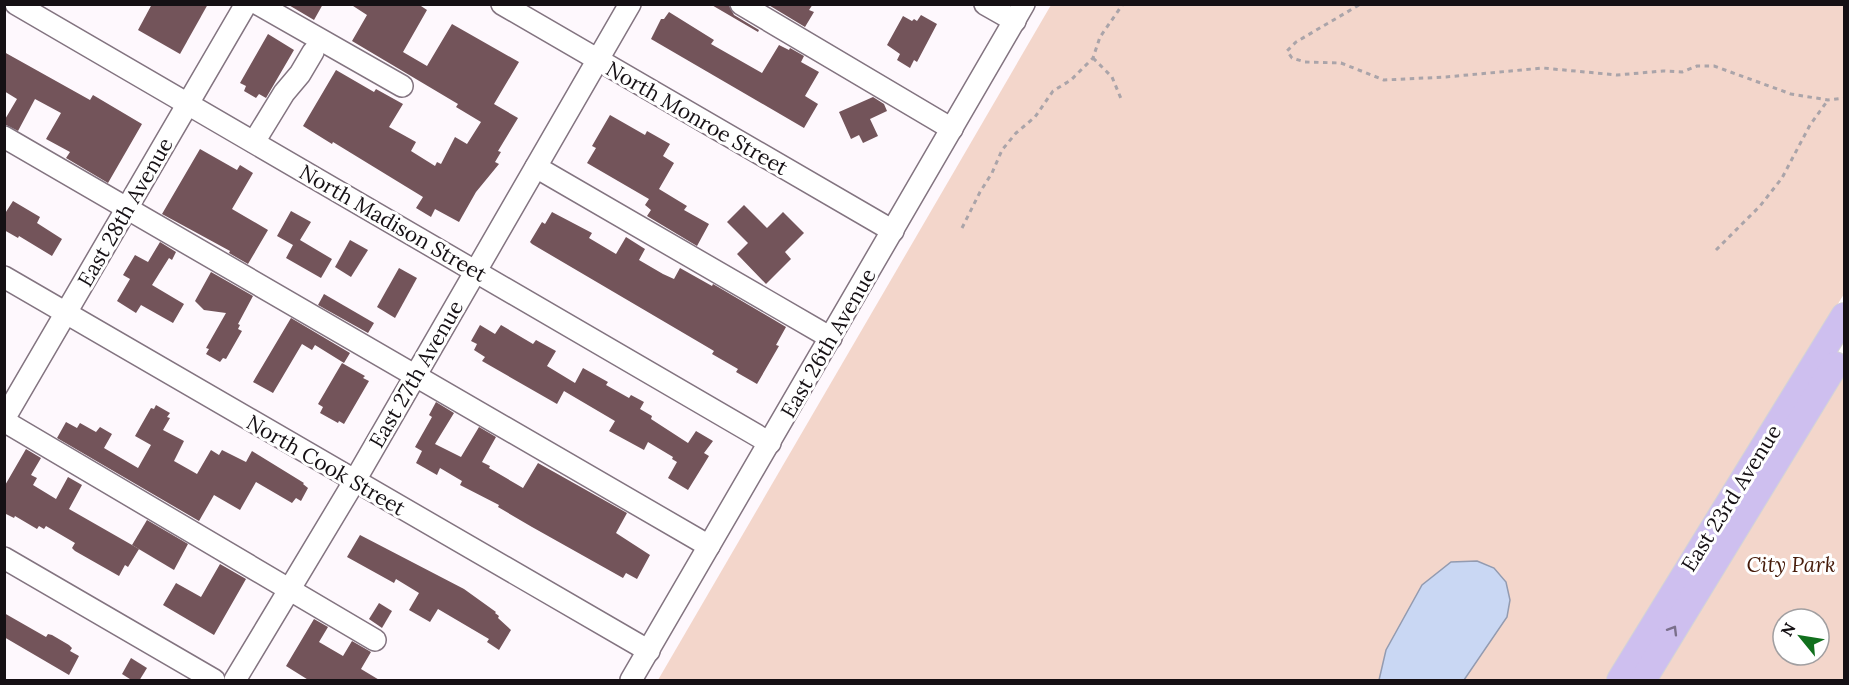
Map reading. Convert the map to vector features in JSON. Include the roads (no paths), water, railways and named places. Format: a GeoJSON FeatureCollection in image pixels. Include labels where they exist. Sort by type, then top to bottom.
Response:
{"type":"FeatureCollection","features":[{"type":"Feature","properties":{"kind":"main road","name":"East 23rd Avenue"},"geometry":{"type":"LineString","coordinates":[[1620,681],[1845,316]]}},
{"type":"Feature","properties":{"kind":"main road","name":"East 23rd Avenue"},"geometry":{"type":"LineString","coordinates":[[1643,681],[1845,349]]}},
{"type":"Feature","properties":{"kind":"main road"},"geometry":{"type":"LineString","coordinates":[[1759,487],[1758,470],[1809,373]]}},
{"type":"Feature","properties":{"kind":"street","name":"North Madison Street"},"geometry":{"type":"LineString","coordinates":[[16,4],[770,443]]}},
{"type":"Feature","properties":{"kind":"street","name":"East 28th Avenue"},"geometry":{"type":"LineString","coordinates":[[4,420],[246,4]]}},
{"type":"Feature","properties":{"kind":"street"},"geometry":{"type":"LineString","coordinates":[[258,4],[402,86]]}},
{"type":"Feature","properties":{"kind":"street","name":"North Monroe Street"},"geometry":{"type":"LineString","coordinates":[[502,4],[893,231]]}},
{"type":"Feature","properties":{"kind":"street","name":"East 27th Avenue"},"geometry":{"type":"LineString","coordinates":[[235,681],[354,482],[630,4]]}},
{"type":"Feature","properties":{"kind":"street"},"geometry":{"type":"LineString","coordinates":[[741,4],[952,129]]}},
{"type":"Feature","properties":{"kind":"street"},"geometry":{"type":"LineString","coordinates":[[985,4],[1019,13]]}},
{"type":"Feature","properties":{"kind":"street","name":"East 26th Avenue"},"geometry":{"type":"LineString","coordinates":[[632,681],[1019,13]]}},
{"type":"Feature","properties":{"kind":"street"},"geometry":{"type":"LineString","coordinates":[[254,142],[313,52]]}},
{"type":"Feature","properties":{"kind":"street"},"geometry":{"type":"LineString","coordinates":[[4,137],[709,546]]}},
{"type":"Feature","properties":{"kind":"street"},"geometry":{"type":"LineString","coordinates":[[536,167],[831,338]]}},
{"type":"Feature","properties":{"kind":"street","name":"North Cook Street"},"geometry":{"type":"LineString","coordinates":[[4,277],[649,651]]}},
{"type":"Feature","properties":{"kind":"street"},"geometry":{"type":"LineString","coordinates":[[4,420],[375,640]]}},
{"type":"Feature","properties":{"kind":"street"},"geometry":{"type":"LineString","coordinates":[[4,558],[214,681]]}},
{"type":"Feature","properties":{"kind":"water"},"geometry":{"type":"Polygon","coordinates":[[[1477,561],[1494,568],[1506,582],[1510,600],[1507,617],[1464,680],[1379,680],[1386,650],[1422,585],[1451,562],[1477,561]]]}},
{"type":"Feature","properties":{"kind":"park label","name":"City Park"},"geometry":{"type":"Point","coordinates":[1791,564]}}]}
